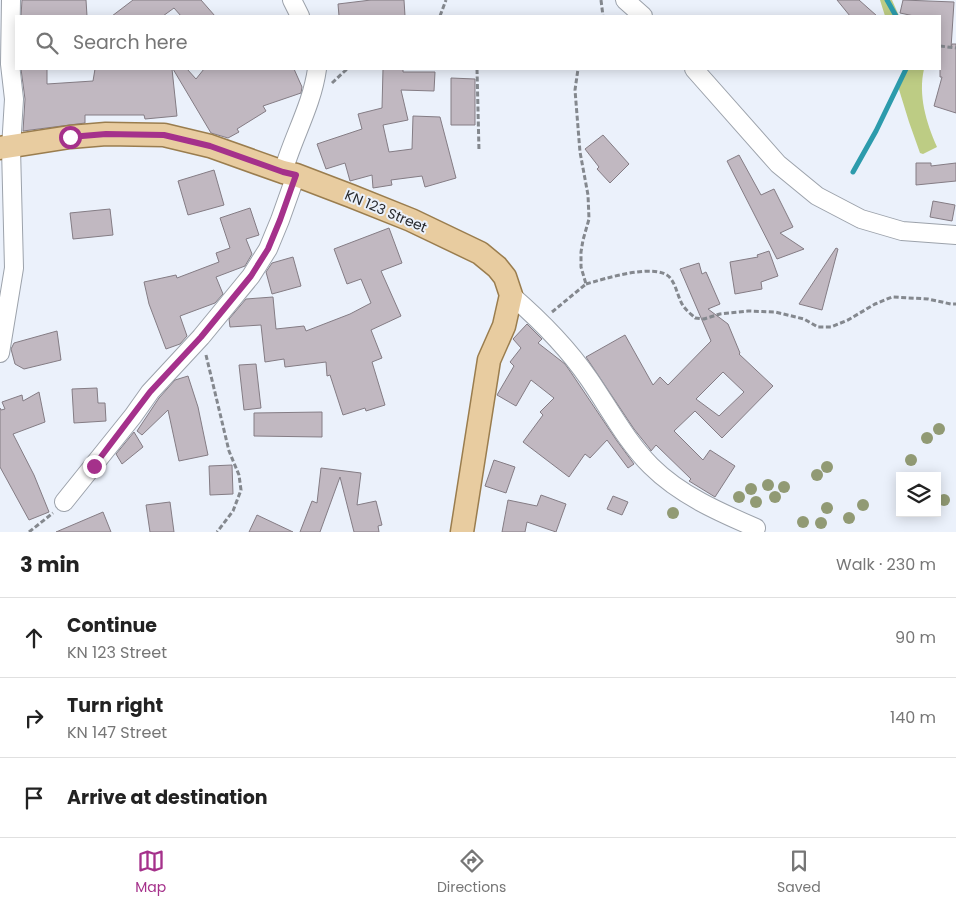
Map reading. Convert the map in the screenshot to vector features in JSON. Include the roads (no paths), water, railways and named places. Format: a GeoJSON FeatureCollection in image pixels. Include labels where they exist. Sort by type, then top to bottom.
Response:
{"type":"FeatureCollection","features":[{"type":"Feature","properties":{"kind":"main road","name":"KN 123 Street"},"geometry":{"type":"LineString","coordinates":[[5,148],[70,137],[106,134],[164,135],[210,146],[411,220],[480,253],[497,267],[505,278],[511,295]]}},
{"type":"Feature","properties":{"kind":"main road"},"geometry":{"type":"LineString","coordinates":[[462,532],[489,360],[504,326],[511,295]]}},
{"type":"Feature","properties":{"kind":"street"},"geometry":{"type":"LineString","coordinates":[[0,353],[14,268],[5,148],[14,99],[10,64],[11,0]]}},
{"type":"Feature","properties":{"kind":"street"},"geometry":{"type":"LineString","coordinates":[[292,0],[300,15]]}},
{"type":"Feature","properties":{"kind":"street"},"geometry":{"type":"LineString","coordinates":[[625,0],[642,15]]}},
{"type":"Feature","properties":{"kind":"street"},"geometry":{"type":"LineString","coordinates":[[64,502],[150,392],[201,337],[251,276],[268,249],[280,220],[290,174],[288,153],[312,95],[317,70]]}},
{"type":"Feature","properties":{"kind":"street"},"geometry":{"type":"LineString","coordinates":[[695,70],[778,164],[817,196],[861,219],[894,229],[956,235]]}},
{"type":"Feature","properties":{"kind":"street"},"geometry":{"type":"LineString","coordinates":[[511,295],[541,321],[588,378],[622,430],[651,466],[687,496],[756,528]]}},
{"type":"Feature","properties":{"kind":"waterway"},"geometry":{"type":"LineString","coordinates":[[887,0],[895,15]]}},
{"type":"Feature","properties":{"kind":"waterway"},"geometry":{"type":"LineString","coordinates":[[853,172],[876,131],[906,70]]}}]}
